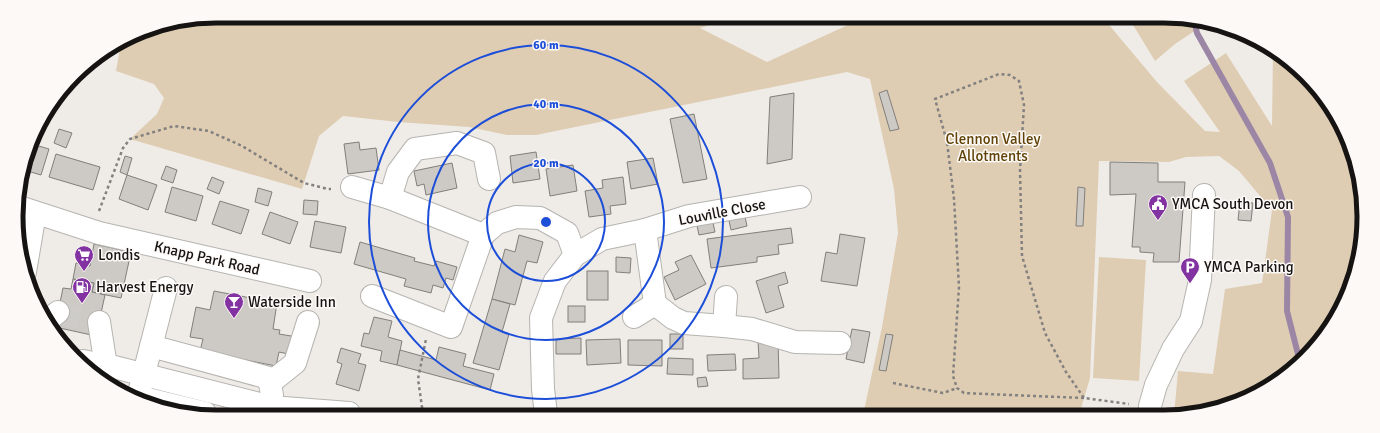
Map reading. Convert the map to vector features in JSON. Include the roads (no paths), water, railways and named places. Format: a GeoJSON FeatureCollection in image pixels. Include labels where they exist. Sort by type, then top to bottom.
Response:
{"type":"FeatureCollection","features":[{"type":"Feature","properties":{"kind":"street"},"geometry":{"type":"LineString","coordinates":[[390,198],[398,172],[415,149],[457,143],[484,152],[489,179]]}},
{"type":"Feature","properties":{"kind":"street"},"geometry":{"type":"LineString","coordinates":[[352,187],[390,198],[482,235]]}},
{"type":"Feature","properties":{"kind":"street"},"geometry":{"type":"LineString","coordinates":[[1150,410],[1156,385],[1173,348],[1190,321],[1200,280],[1204,195]]}},
{"type":"Feature","properties":{"kind":"street","name":"Louville Close"},"geometry":{"type":"LineString","coordinates":[[546,410],[543,389],[541,318],[555,280],[575,255],[602,239],[645,230],[689,216],[800,196]]}},
{"type":"Feature","properties":{"kind":"street","name":"Knapp Park Road"},"geometry":{"type":"LineString","coordinates":[[26,247],[27,210],[92,231],[198,257],[310,281]]}},
{"type":"Feature","properties":{"kind":"street"},"geometry":{"type":"LineString","coordinates":[[372,296],[452,327],[482,235],[496,223],[516,217],[540,218],[567,233],[575,255]]}},
{"type":"Feature","properties":{"kind":"street"},"geometry":{"type":"LineString","coordinates":[[645,230],[655,304],[673,318],[684,323],[752,328],[796,342],[840,342]]}},
{"type":"Feature","properties":{"kind":"street"},"geometry":{"type":"LineString","coordinates":[[139,394],[166,288]]}},
{"type":"Feature","properties":{"kind":"street"},"geometry":{"type":"LineString","coordinates":[[724,326],[726,297]]}},
{"type":"Feature","properties":{"kind":"street"},"geometry":{"type":"LineString","coordinates":[[634,317],[655,304]]}},
{"type":"Feature","properties":{"kind":"street"},"geometry":{"type":"LineString","coordinates":[[99,322],[106,366]]}},
{"type":"Feature","properties":{"kind":"street"},"geometry":{"type":"LineString","coordinates":[[270,383],[295,363],[308,322]]}},
{"type":"Feature","properties":{"kind":"street"},"geometry":{"type":"LineString","coordinates":[[91,363],[143,375],[270,410],[272,395],[269,378],[151,346]]}},
{"type":"Feature","properties":{"kind":"waterway"},"geometry":{"type":"LineString","coordinates":[[1195,26],[1197,33],[1270,163],[1288,217],[1287,311],[1298,355]]}},
{"type":"Feature","properties":{"kind":"tunnel"},"geometry":{"type":"LineString","coordinates":[[58,312],[99,322]]}},
{"type":"Feature","properties":{"kind":"place","name":"YMCA South Devon"},"geometry":{"type":"Point","coordinates":[1158,221]}},
{"type":"Feature","properties":{"kind":"place","name":"Londis"},"geometry":{"type":"Point","coordinates":[84,272]}},
{"type":"Feature","properties":{"kind":"place","name":"YMCA Parking"},"geometry":{"type":"Point","coordinates":[1190,284]}},
{"type":"Feature","properties":{"kind":"place","name":"Harvest Energy"},"geometry":{"type":"Point","coordinates":[82,304]}},
{"type":"Feature","properties":{"kind":"place","name":"Waterside Inn"},"geometry":{"type":"Point","coordinates":[234,319]}},
{"type":"Feature","properties":{"kind":"park label","name":"Clennon Valley Allotments"},"geometry":{"type":"Point","coordinates":[993,148]}}]}
